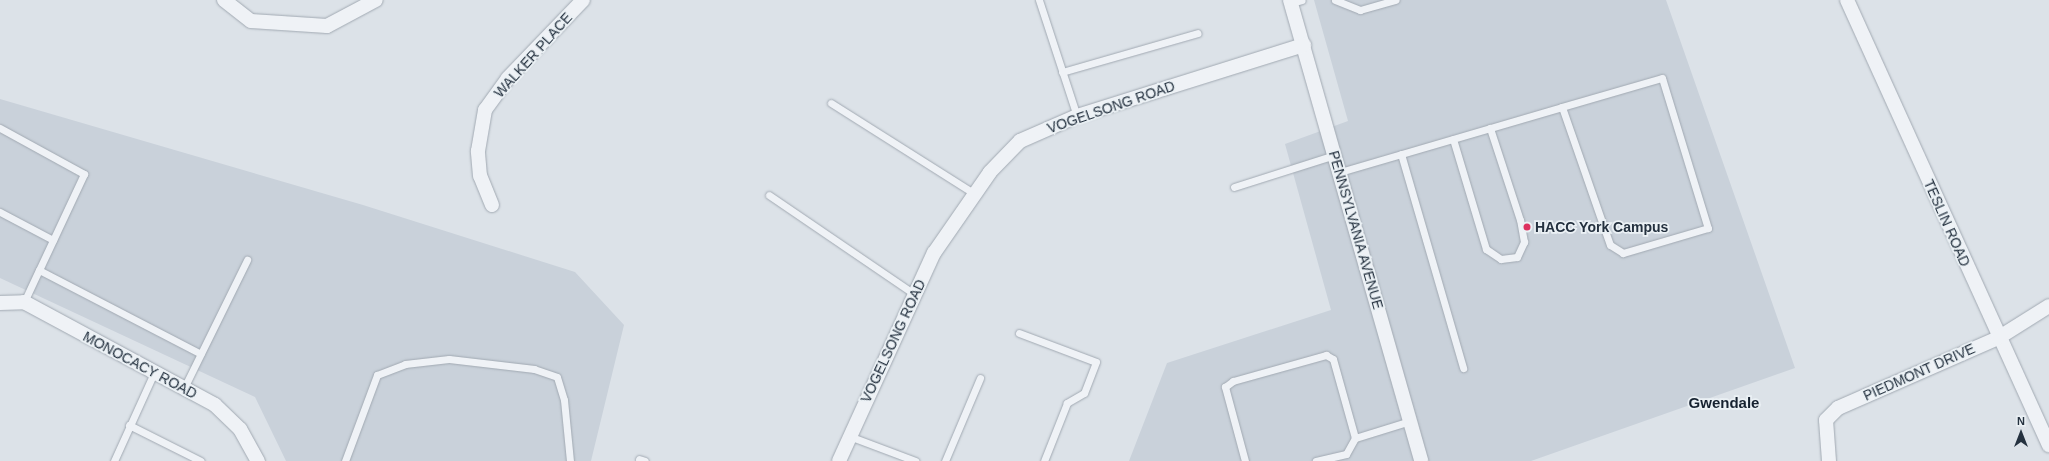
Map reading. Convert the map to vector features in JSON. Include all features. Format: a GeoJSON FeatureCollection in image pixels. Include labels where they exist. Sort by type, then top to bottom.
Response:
{"type":"FeatureCollection","features":[{"type":"Feature","properties":{"kind":"street"},"geometry":{"type":"LineString","coordinates":[[224,0],[251,21],[327,26],[376,0]]}},
{"type":"Feature","properties":{"kind":"street","name":"WALKER PLACE"},"geometry":{"type":"LineString","coordinates":[[492,205],[480,176],[478,151],[485,110],[508,78],[583,0]]}},
{"type":"Feature","properties":{"kind":"street","name":"TESLIN ROAD"},"geometry":{"type":"LineString","coordinates":[[1847,0],[1998,338],[2049,445]]}},
{"type":"Feature","properties":{"kind":"street","name":"PENNSYLVANIA AVENUE"},"geometry":{"type":"LineString","coordinates":[[1295,1],[1304,45],[1421,461]]}},
{"type":"Feature","properties":{"kind":"street","name":"VOGELSONG ROAD"},"geometry":{"type":"LineString","coordinates":[[839,461],[849,436],[934,253],[975,194],[1020,141],[1078,116],[1304,45]]}},
{"type":"Feature","properties":{"kind":"street"},"geometry":{"type":"LineString","coordinates":[[0,303],[24,302]]}},
{"type":"Feature","properties":{"kind":"street","name":"MONOCACY ROAD"},"geometry":{"type":"LineString","coordinates":[[24,302],[215,405],[240,429],[258,461]]}},
{"type":"Feature","properties":{"kind":"street","name":"PIEDMONT DRIVE"},"geometry":{"type":"LineString","coordinates":[[1829,461],[1826,420],[1838,408],[1998,338],[2049,306]]}},
{"type":"Feature","properties":{"kind":"lane"},"geometry":{"type":"LineString","coordinates":[[1039,0],[1078,116]]}},
{"type":"Feature","properties":{"kind":"lane"},"geometry":{"type":"LineString","coordinates":[[1335,0],[1360,10],[1396,0]]}},
{"type":"Feature","properties":{"kind":"lane"},"geometry":{"type":"LineString","coordinates":[[1062,72],[1198,32]]}},
{"type":"Feature","properties":{"kind":"lane"},"geometry":{"type":"LineString","coordinates":[[1340,172],[1490,128],[1562,107],[1662,78],[1708,228],[1623,253],[1610,246],[1562,107]]}},
{"type":"Feature","properties":{"kind":"lane"},"geometry":{"type":"LineString","coordinates":[[831,103],[975,194]]}},
{"type":"Feature","properties":{"kind":"lane"},"geometry":{"type":"LineString","coordinates":[[0,128],[84,174],[24,302]]}},
{"type":"Feature","properties":{"kind":"lane"},"geometry":{"type":"LineString","coordinates":[[1453,139],[1486,249],[1501,259],[1518,257],[1524,242],[1520,220],[1490,128]]}},
{"type":"Feature","properties":{"kind":"lane"},"geometry":{"type":"LineString","coordinates":[[1401,154],[1463,368]]}},
{"type":"Feature","properties":{"kind":"lane"},"geometry":{"type":"LineString","coordinates":[[1234,187],[1335,155]]}},
{"type":"Feature","properties":{"kind":"lane"},"geometry":{"type":"LineString","coordinates":[[769,195],[914,294]]}},
{"type":"Feature","properties":{"kind":"lane"},"geometry":{"type":"LineString","coordinates":[[0,212],[53,240]]}},
{"type":"Feature","properties":{"kind":"lane"},"geometry":{"type":"LineString","coordinates":[[184,388],[247,260]]}},
{"type":"Feature","properties":{"kind":"lane"},"geometry":{"type":"LineString","coordinates":[[39,270],[201,354]]}},
{"type":"Feature","properties":{"kind":"lane"},"geometry":{"type":"LineString","coordinates":[[1020,333],[1096,362],[1084,393],[1067,403],[1044,461]]}},
{"type":"Feature","properties":{"kind":"lane"},"geometry":{"type":"LineString","coordinates":[[1245,461],[1225,387],[1233,381],[1326,355],[1333,360],[1355,438]]}},
{"type":"Feature","properties":{"kind":"lane"},"geometry":{"type":"LineString","coordinates":[[345,461],[377,375],[405,364],[449,359],[534,369],[557,377],[564,400],[570,461]]}},
{"type":"Feature","properties":{"kind":"lane"},"geometry":{"type":"LineString","coordinates":[[114,461],[129,425],[154,373]]}},
{"type":"Feature","properties":{"kind":"lane"},"geometry":{"type":"LineString","coordinates":[[945,461],[980,378]]}},
{"type":"Feature","properties":{"kind":"lane"},"geometry":{"type":"LineString","coordinates":[[1316,461],[1346,454],[1355,438],[1410,421]]}},
{"type":"Feature","properties":{"kind":"lane"},"geometry":{"type":"LineString","coordinates":[[129,425],[201,461]]}},
{"type":"Feature","properties":{"kind":"lane"},"geometry":{"type":"LineString","coordinates":[[849,436],[915,461]]}},
{"type":"Feature","properties":{"kind":"shaded area","name":"HACC York Campus"},"geometry":{"type":"Polygon","coordinates":[[[1314,0],[1666,0],[1795,368],[1531,461],[1129,461],[1167,363],[1331,310],[1285,144],[1348,121],[1314,0]]]}},
{"type":"Feature","properties":{"kind":"shaded area"},"geometry":{"type":"Polygon","coordinates":[[[0,99],[363,205],[575,272],[624,325],[591,461],[286,461],[255,397],[0,278],[0,99]]]}},
{"type":"Feature","properties":{"kind":"place","name":"HACC York Campus"},"geometry":{"type":"Point","coordinates":[1527,227]}},
{"type":"Feature","properties":{"kind":"district","name":"Gwendale"},"geometry":{"type":"Point","coordinates":[1724,403]}}]}
